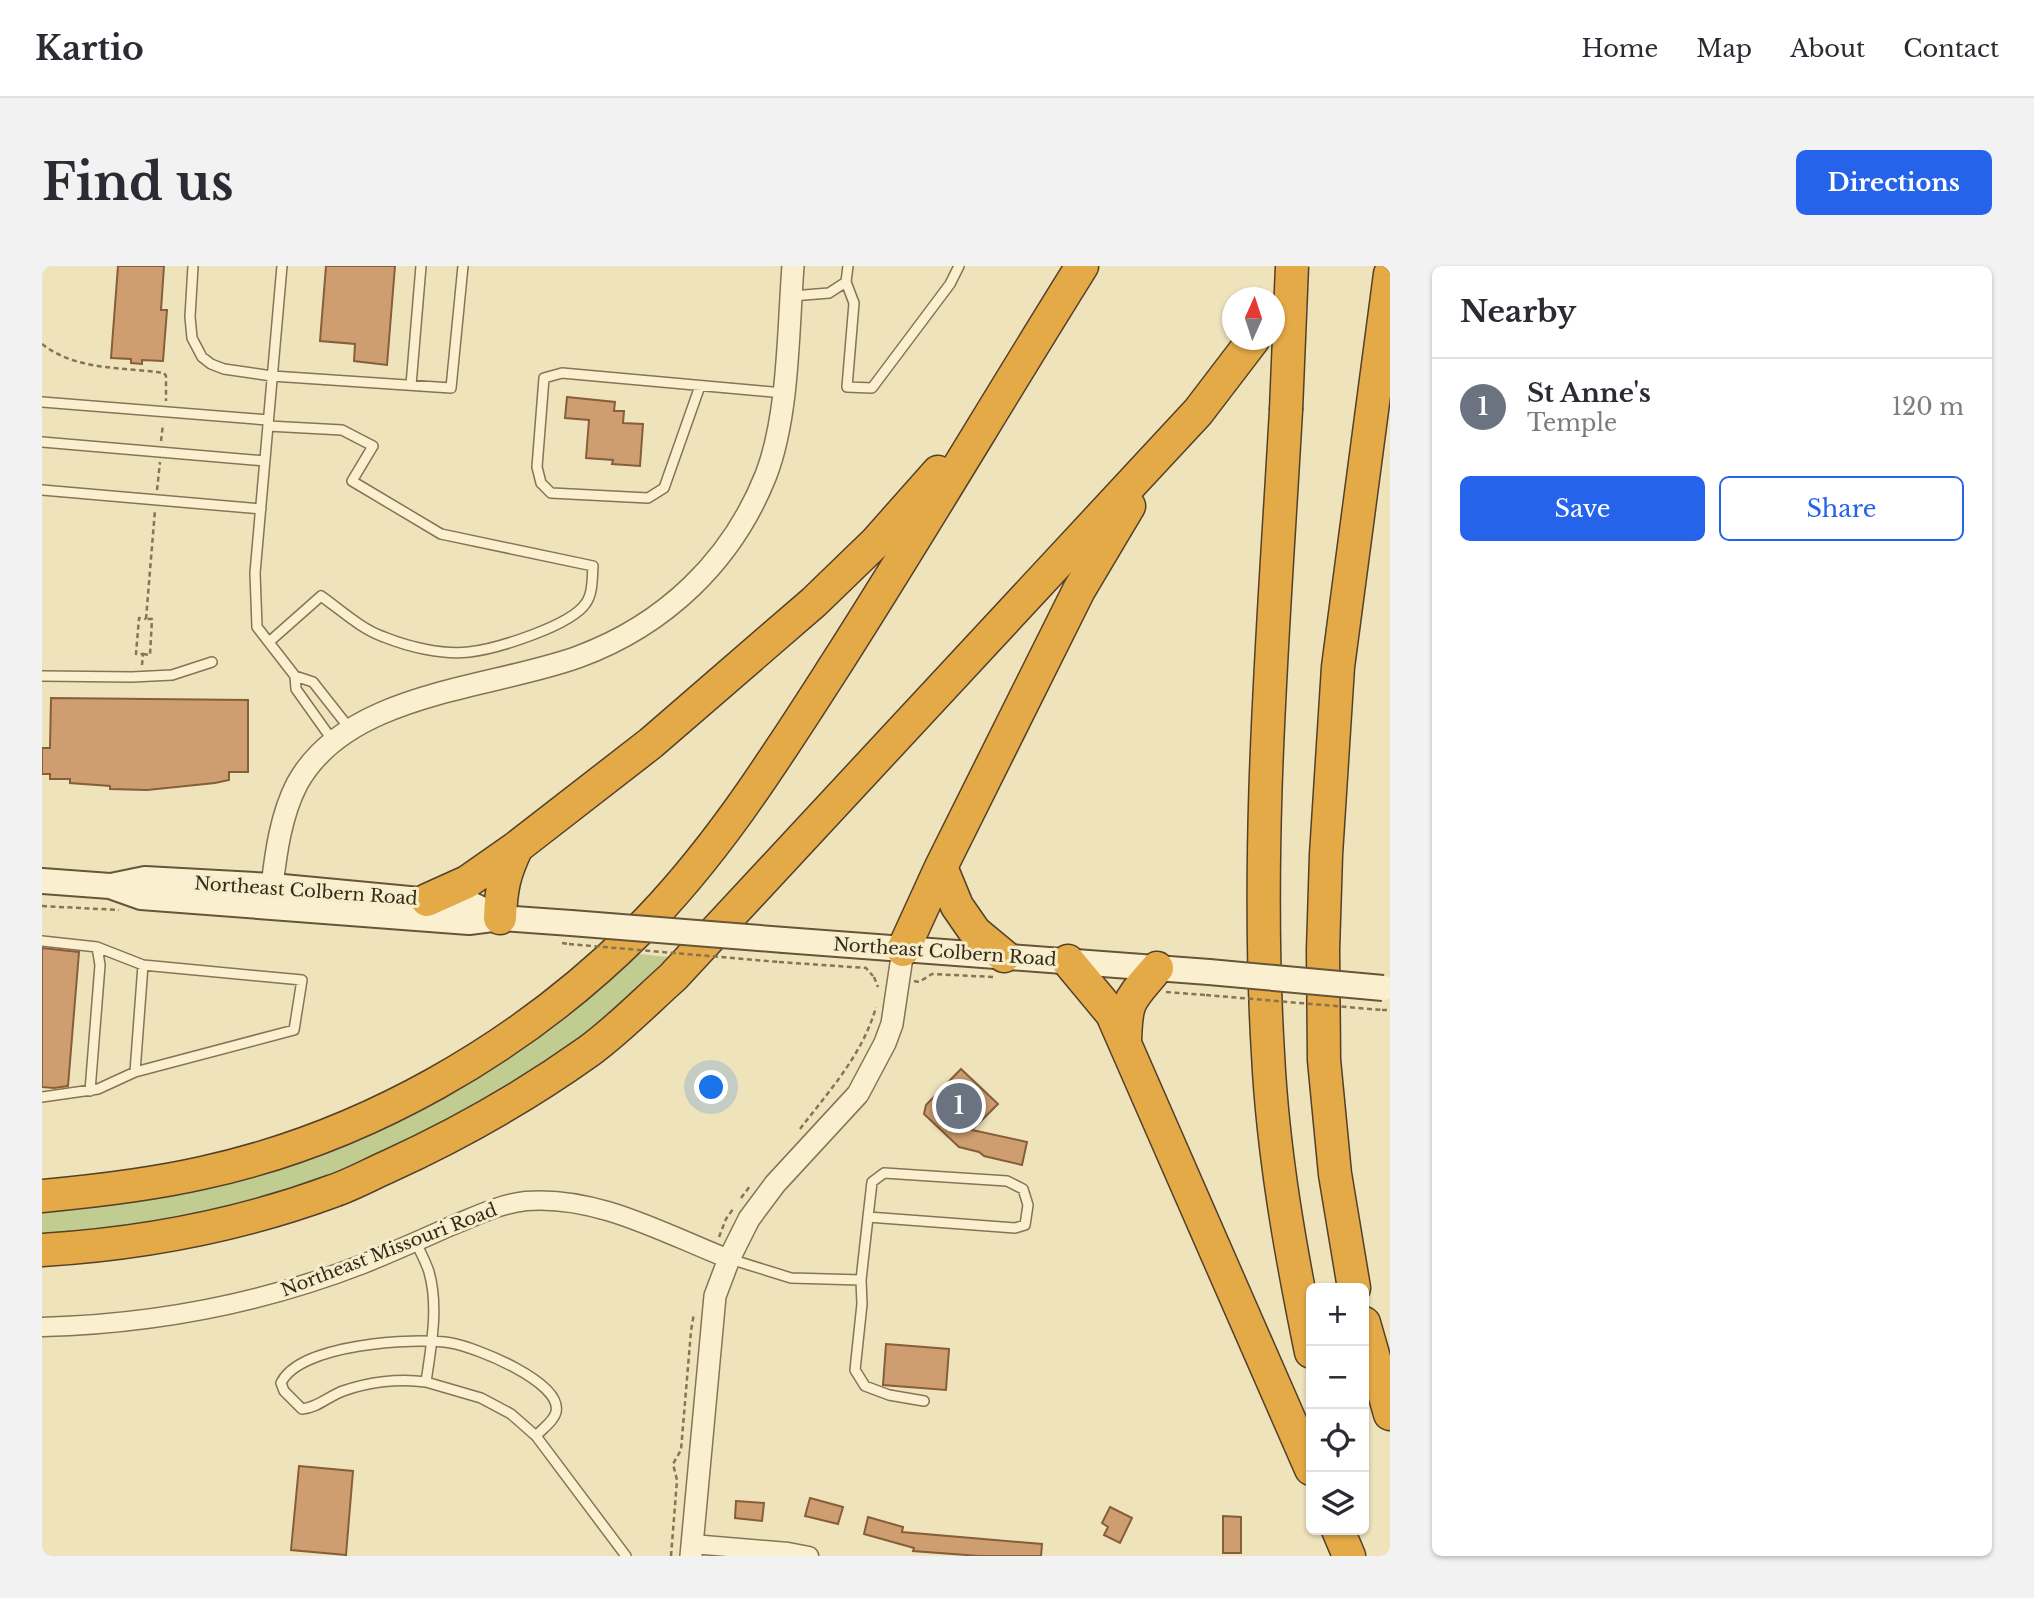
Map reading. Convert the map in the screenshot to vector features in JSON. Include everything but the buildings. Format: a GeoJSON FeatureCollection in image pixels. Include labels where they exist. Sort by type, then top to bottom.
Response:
{"type":"FeatureCollection","features":[{"type":"Feature","properties":{"kind":"highway"},"geometry":{"type":"LineString","coordinates":[[42,1196],[117,1189],[205,1173],[290,1149],[368,1117],[432,1085],[500,1045],[587,978],[636,934],[680,887],[788,740],[1082,266]]}},
{"type":"Feature","properties":{"kind":"highway"},"geometry":{"type":"LineString","coordinates":[[1293,266],[1265,782],[1263,920],[1268,1056],[1278,1157],[1294,1271],[1310,1346]]}},
{"type":"Feature","properties":{"kind":"highway"},"geometry":{"type":"LineString","coordinates":[[1285,289],[1299,266]]}},
{"type":"Feature","properties":{"kind":"highway"},"geometry":{"type":"LineString","coordinates":[[1353,1283],[1335,1174],[1324,1059],[1324,909],[1338,667],[1390,274]]}},
{"type":"Feature","properties":{"kind":"highway"},"geometry":{"type":"LineString","coordinates":[[901,965],[941,867],[1079,590],[1128,507],[1161,459],[1245,350]]}},
{"type":"Feature","properties":{"kind":"highway"},"geometry":{"type":"LineString","coordinates":[[427,900],[467,882],[517,848],[651,743],[823,594],[876,542],[928,484],[1024,359]]}},
{"type":"Feature","properties":{"kind":"highway"},"geometry":{"type":"LineString","coordinates":[[42,1250],[97,1245],[248,1218],[335,1191],[429,1148],[514,1100],[591,1049],[673,977],[1198,412]]}},
{"type":"Feature","properties":{"kind":"highway"},"geometry":{"type":"LineString","coordinates":[[500,918],[504,874],[517,848]]}},
{"type":"Feature","properties":{"kind":"highway"},"geometry":{"type":"LineString","coordinates":[[941,867],[957,906],[1000,966]]}},
{"type":"Feature","properties":{"kind":"highway"},"geometry":{"type":"LineString","coordinates":[[1068,961],[1112,1014],[1306,1458]]}},
{"type":"Feature","properties":{"kind":"highway"},"geometry":{"type":"LineString","coordinates":[[1125,1044],[1126,1012],[1130,999],[1157,968]]}},
{"type":"Feature","properties":{"kind":"highway"},"geometry":{"type":"LineString","coordinates":[[1369,1340],[1390,1414]]}},
{"type":"Feature","properties":{"kind":"highway"},"geometry":{"type":"LineString","coordinates":[[1340,1535],[1349,1556]]}},
{"type":"Feature","properties":{"kind":"highway"},"geometry":{"type":"LineString","coordinates":[[1361,1535],[1367,1556]]}},
{"type":"Feature","properties":{"kind":"main road","name":"Northeast Colbern Road"},"geometry":{"type":"LineString","coordinates":[[110,886],[145,879],[272,886],[473,905],[500,918],[570,934],[781,951],[901,965],[1000,966],[1068,961],[1157,968],[1207,983],[1386,999]]}},
{"type":"Feature","properties":{"kind":"main road","name":"Northeast Colbern Road"},"geometry":{"type":"LineString","coordinates":[[42,881],[110,886],[142,897],[469,922],[500,918]]}},
{"type":"Feature","properties":{"kind":"street"},"geometry":{"type":"LineString","coordinates":[[272,886],[285,814],[293,794],[313,762],[341,735],[374,715],[576,658],[612,643],[678,601],[708,572],[733,540],[767,473],[783,393],[793,266]]}},
{"type":"Feature","properties":{"kind":"street"},"geometry":{"type":"LineString","coordinates":[[809,1556],[788,1552],[692,1550],[715,1296],[729,1259],[749,1219],[775,1184],[858,1094],[892,1024],[901,965]]}},
{"type":"Feature","properties":{"kind":"street","name":"Northeast Missouri Road"},"geometry":{"type":"LineString","coordinates":[[42,1327],[120,1323],[236,1303],[309,1283],[416,1242],[493,1208],[526,1201],[557,1201],[614,1212],[729,1259]]}},
{"type":"Feature","properties":{"kind":"lane"},"geometry":{"type":"LineString","coordinates":[[193,266],[191,331],[202,356],[223,369],[272,376],[452,388],[463,266]]}},
{"type":"Feature","properties":{"kind":"lane"},"geometry":{"type":"LineString","coordinates":[[282,266],[255,573],[257,627],[295,676],[296,689],[341,735]]}},
{"type":"Feature","properties":{"kind":"lane"},"geometry":{"type":"LineString","coordinates":[[411,385],[421,266]]}},
{"type":"Feature","properties":{"kind":"lane"},"geometry":{"type":"LineString","coordinates":[[848,266],[846,282],[854,303],[847,387],[872,388],[950,284],[959,266]]}},
{"type":"Feature","properties":{"kind":"lane"},"geometry":{"type":"LineString","coordinates":[[791,296],[829,293],[846,282]]}},
{"type":"Feature","properties":{"kind":"lane"},"geometry":{"type":"LineString","coordinates":[[700,386],[664,488],[648,498],[551,493],[541,483],[537,467],[544,378],[562,373],[783,393]]}},
{"type":"Feature","properties":{"kind":"lane"},"geometry":{"type":"LineString","coordinates":[[42,402],[342,430],[373,446],[352,481],[441,534],[593,566],[592,590],[586,603],[569,619],[540,632],[468,652],[432,650],[383,637],[321,596],[269,642]]}},
{"type":"Feature","properties":{"kind":"lane"},"geometry":{"type":"LineString","coordinates":[[42,442],[265,461]]}},
{"type":"Feature","properties":{"kind":"lane"},"geometry":{"type":"LineString","coordinates":[[42,490],[261,509]]}},
{"type":"Feature","properties":{"kind":"lane"},"geometry":{"type":"LineString","coordinates":[[42,676],[132,677],[172,674],[212,662]]}},
{"type":"Feature","properties":{"kind":"lane"},"geometry":{"type":"LineString","coordinates":[[295,676],[313,682],[341,735]]}},
{"type":"Feature","properties":{"kind":"lane"},"geometry":{"type":"LineString","coordinates":[[42,941],[97,947],[143,965],[302,980],[294,1030],[135,1072],[98,1090],[42,1097]]}},
{"type":"Feature","properties":{"kind":"lane"},"geometry":{"type":"LineString","coordinates":[[90,1091],[100,965],[97,947]]}},
{"type":"Feature","properties":{"kind":"lane"},"geometry":{"type":"LineString","coordinates":[[135,1072],[143,965]]}},
{"type":"Feature","properties":{"kind":"lane"},"geometry":{"type":"LineString","coordinates":[[868,1217],[1015,1228],[1025,1225],[1028,1205],[1023,1189],[1007,1181],[884,1173],[872,1182],[868,1217],[861,1280],[862,1304],[855,1370],[865,1385],[889,1395],[925,1401]]}},
{"type":"Feature","properties":{"kind":"lane"},"geometry":{"type":"LineString","coordinates":[[416,1242],[429,1273],[433,1299],[432,1342],[426,1382]]}},
{"type":"Feature","properties":{"kind":"lane"},"geometry":{"type":"LineString","coordinates":[[729,1259],[791,1278],[861,1280]]}},
{"type":"Feature","properties":{"kind":"lane"},"geometry":{"type":"LineString","coordinates":[[536,1436],[555,1416],[556,1400],[550,1391],[500,1360],[453,1343],[377,1342],[324,1354],[290,1371],[281,1383],[284,1391],[302,1409],[309,1409],[342,1391],[382,1381],[426,1382],[481,1398],[511,1414],[536,1436],[625,1556]]}},
{"type":"Feature","properties":{"kind":"path"},"geometry":{"type":"LineString","coordinates":[[42,344],[59,354],[102,367],[164,373],[166,401]]}},
{"type":"Feature","properties":{"kind":"path"},"geometry":{"type":"LineString","coordinates":[[161,444],[164,417]]}},
{"type":"Feature","properties":{"kind":"path"},"geometry":{"type":"LineString","coordinates":[[157,491],[160,459]]}},
{"type":"Feature","properties":{"kind":"path"},"geometry":{"type":"LineString","coordinates":[[146,618],[156,505]]}},
{"type":"Feature","properties":{"kind":"path"},"geometry":{"type":"LineString","coordinates":[[139,618],[146,618],[152,619],[149,654],[136,654],[139,618]]}},
{"type":"Feature","properties":{"kind":"path"},"geometry":{"type":"LineString","coordinates":[[142,667],[143,654]]}},
{"type":"Feature","properties":{"kind":"path"},"geometry":{"type":"LineString","coordinates":[[570,934],[781,951],[866,968],[874,977],[901,965],[919,982],[932,974],[1000,966]]}},
{"type":"Feature","properties":{"kind":"path"},"geometry":{"type":"LineString","coordinates":[[1130,999],[1138,999],[1158,991],[1207,983],[1386,999]]}},
{"type":"Feature","properties":{"kind":"green space"},"geometry":{"type":"Polygon","coordinates":[[[630,953],[678,958],[564,1055],[374,1166],[211,1219],[42,1241],[42,1206],[260,1167],[630,953]]]}},
{"type":"Feature","properties":{"kind":"place","name":"St Anne's"},"geometry":{"type":"Point","coordinates":[959,1106]}}]}
